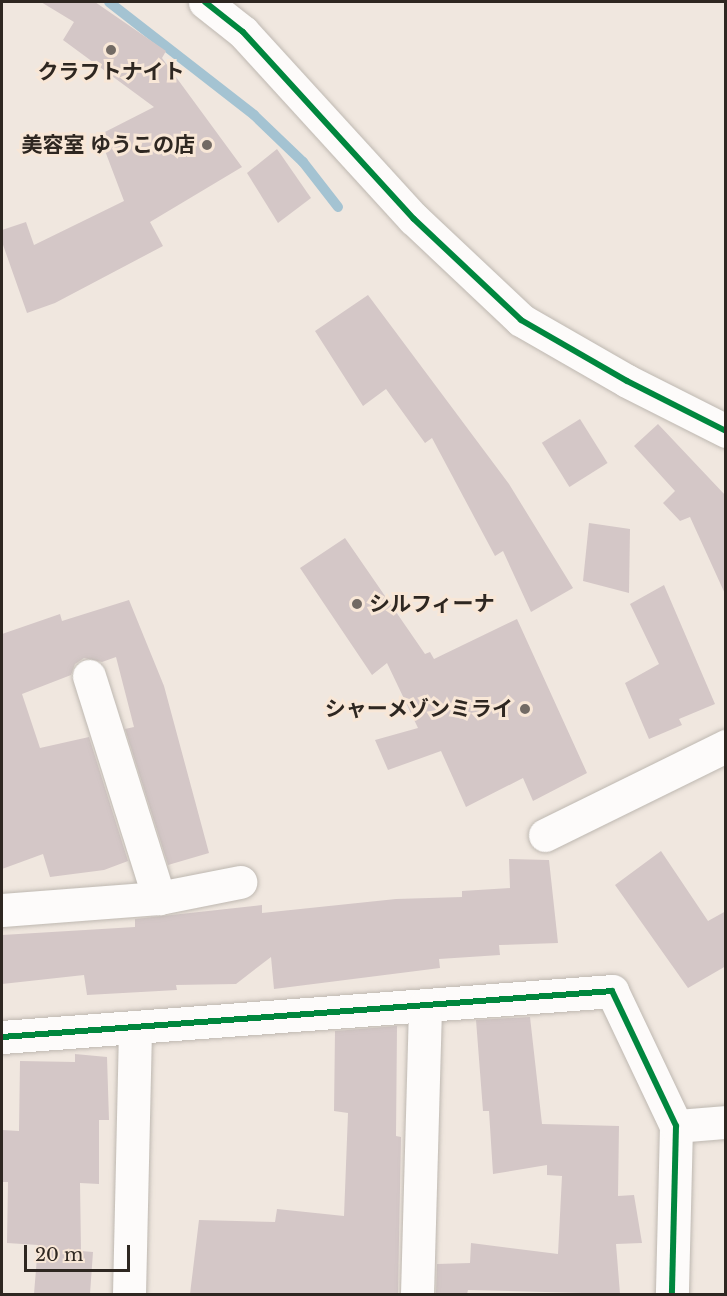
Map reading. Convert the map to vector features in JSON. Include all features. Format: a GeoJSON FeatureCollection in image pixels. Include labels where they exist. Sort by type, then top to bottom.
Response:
{"type":"FeatureCollection","features":[{"type":"Feature","properties":{"kind":"street"},"geometry":{"type":"LineString","coordinates":[[206,2],[243,32],[414,219],[521,320],[627,381],[726,431]]}},
{"type":"Feature","properties":{"kind":"street"},"geometry":{"type":"LineString","coordinates":[[87,699],[159,898]]}},
{"type":"Feature","properties":{"kind":"street"},"geometry":{"type":"LineString","coordinates":[[545,835],[726,746]]}},
{"type":"Feature","properties":{"kind":"street"},"geometry":{"type":"LineString","coordinates":[[2,910],[159,898],[240,882]]}},
{"type":"Feature","properties":{"kind":"street"},"geometry":{"type":"LineString","coordinates":[[2,1037],[612,991],[676,1126],[672,1294]]}},
{"type":"Feature","properties":{"kind":"street"},"geometry":{"type":"LineString","coordinates":[[417,1294],[424,1005]]}},
{"type":"Feature","properties":{"kind":"street"},"geometry":{"type":"LineString","coordinates":[[129,1294],[135,1027]]}},
{"type":"Feature","properties":{"kind":"street"},"geometry":{"type":"LineString","coordinates":[[676,1126],[726,1122]]}},
{"type":"Feature","properties":{"kind":"building"},"geometry":{"type":"Polygon","coordinates":[[[41,2],[95,2],[166,51],[162,58],[242,167],[150,222],[163,246],[55,303],[27,313],[2,242],[2,230],[26,222],[34,245],[124,201],[99,135],[154,107],[63,40],[74,22],[41,2]]]}},
{"type":"Feature","properties":{"kind":"building"},"geometry":{"type":"Polygon","coordinates":[[[277,149],[311,198],[278,223],[247,173],[277,149]]]}},
{"type":"Feature","properties":{"kind":"building"},"geometry":{"type":"Polygon","coordinates":[[[368,295],[509,484],[573,588],[531,612],[503,551],[495,556],[432,438],[425,443],[386,389],[363,406],[315,331],[368,295]]]}},
{"type":"Feature","properties":{"kind":"building"},"geometry":{"type":"Polygon","coordinates":[[[580,419],[608,463],[569,487],[542,443],[580,419]]]}},
{"type":"Feature","properties":{"kind":"building"},"geometry":{"type":"Polygon","coordinates":[[[658,424],[726,496],[726,596],[690,517],[680,521],[663,503],[675,491],[634,446],[658,424]]]}},
{"type":"Feature","properties":{"kind":"building"},"geometry":{"type":"Polygon","coordinates":[[[589,523],[630,529],[629,593],[583,581],[589,523]]]}},
{"type":"Feature","properties":{"kind":"building"},"geometry":{"type":"Polygon","coordinates":[[[345,538],[425,654],[430,652],[434,659],[517,619],[587,773],[533,801],[523,778],[466,807],[441,751],[388,770],[375,740],[418,728],[387,663],[372,675],[300,568],[345,538]]]}},
{"type":"Feature","properties":{"kind":"building"},"geometry":{"type":"Polygon","coordinates":[[[664,585],[715,704],[679,719],[682,725],[649,739],[625,683],[659,664],[630,604],[664,585]]]}},
{"type":"Feature","properties":{"kind":"building"},"geometry":{"type":"Polygon","coordinates":[[[129,600],[164,686],[209,853],[168,865],[125,729],[134,727],[116,657],[102,662],[84,658],[75,664],[71,675],[22,694],[40,748],[89,737],[128,861],[104,870],[50,877],[43,854],[2,869],[2,634],[60,614],[62,621],[129,600]]]}},
{"type":"Feature","properties":{"kind":"building"},"geometry":{"type":"Polygon","coordinates":[[[661,851],[708,921],[726,911],[726,966],[688,988],[615,885],[661,851]]]}},
{"type":"Feature","properties":{"kind":"building"},"geometry":{"type":"Polygon","coordinates":[[[509,859],[549,860],[558,943],[499,945],[500,955],[439,959],[440,968],[274,989],[271,957],[236,984],[176,985],[177,990],[87,995],[84,975],[2,984],[2,935],[135,927],[135,919],[262,905],[262,913],[396,899],[462,897],[462,891],[510,888],[509,859]]]}},
{"type":"Feature","properties":{"kind":"building"},"geometry":{"type":"Polygon","coordinates":[[[530,1017],[542,1124],[619,1126],[618,1196],[634,1195],[642,1243],[616,1244],[620,1294],[468,1290],[467,1294],[436,1294],[437,1264],[470,1263],[471,1243],[558,1254],[562,1176],[547,1175],[547,1165],[493,1174],[489,1111],[483,1111],[476,1020],[530,1017]]]}},
{"type":"Feature","properties":{"kind":"building"},"geometry":{"type":"Polygon","coordinates":[[[397,1026],[396,1136],[401,1137],[398,1294],[190,1294],[199,1220],[275,1222],[277,1209],[344,1216],[348,1113],[334,1111],[335,1031],[397,1026]]]}},
{"type":"Feature","properties":{"kind":"building"},"geometry":{"type":"Polygon","coordinates":[[[75,1054],[107,1057],[109,1120],[99,1120],[99,1184],[80,1183],[81,1251],[93,1252],[90,1294],[34,1294],[38,1245],[7,1243],[8,1182],[2,1182],[2,1130],[19,1131],[20,1061],[75,1062],[75,1054]]]}},
{"type":"Feature","properties":{"kind":"waterway"},"geometry":{"type":"LineString","coordinates":[[109,2],[254,115],[303,162],[338,207]]}},
{"type":"Feature","properties":{"kind":"cycle path"},"geometry":{"type":"LineString","coordinates":[[205,2],[243,32],[414,219],[521,320],[627,381],[726,431]]}},
{"type":"Feature","properties":{"kind":"cycle path"},"geometry":{"type":"LineString","coordinates":[[2,1037],[612,991],[676,1126],[672,1294]]}},
{"type":"Feature","properties":{"kind":"place","name":"クラフトナイト"},"geometry":{"type":"Point","coordinates":[111,50]}},
{"type":"Feature","properties":{"kind":"place","name":"美容室 ゆうこの店"},"geometry":{"type":"Point","coordinates":[207,145]}},
{"type":"Feature","properties":{"kind":"place","name":"シルフィーナ"},"geometry":{"type":"Point","coordinates":[357,604]}},
{"type":"Feature","properties":{"kind":"place","name":"シャーメゾンミライ"},"geometry":{"type":"Point","coordinates":[525,709]}}]}
